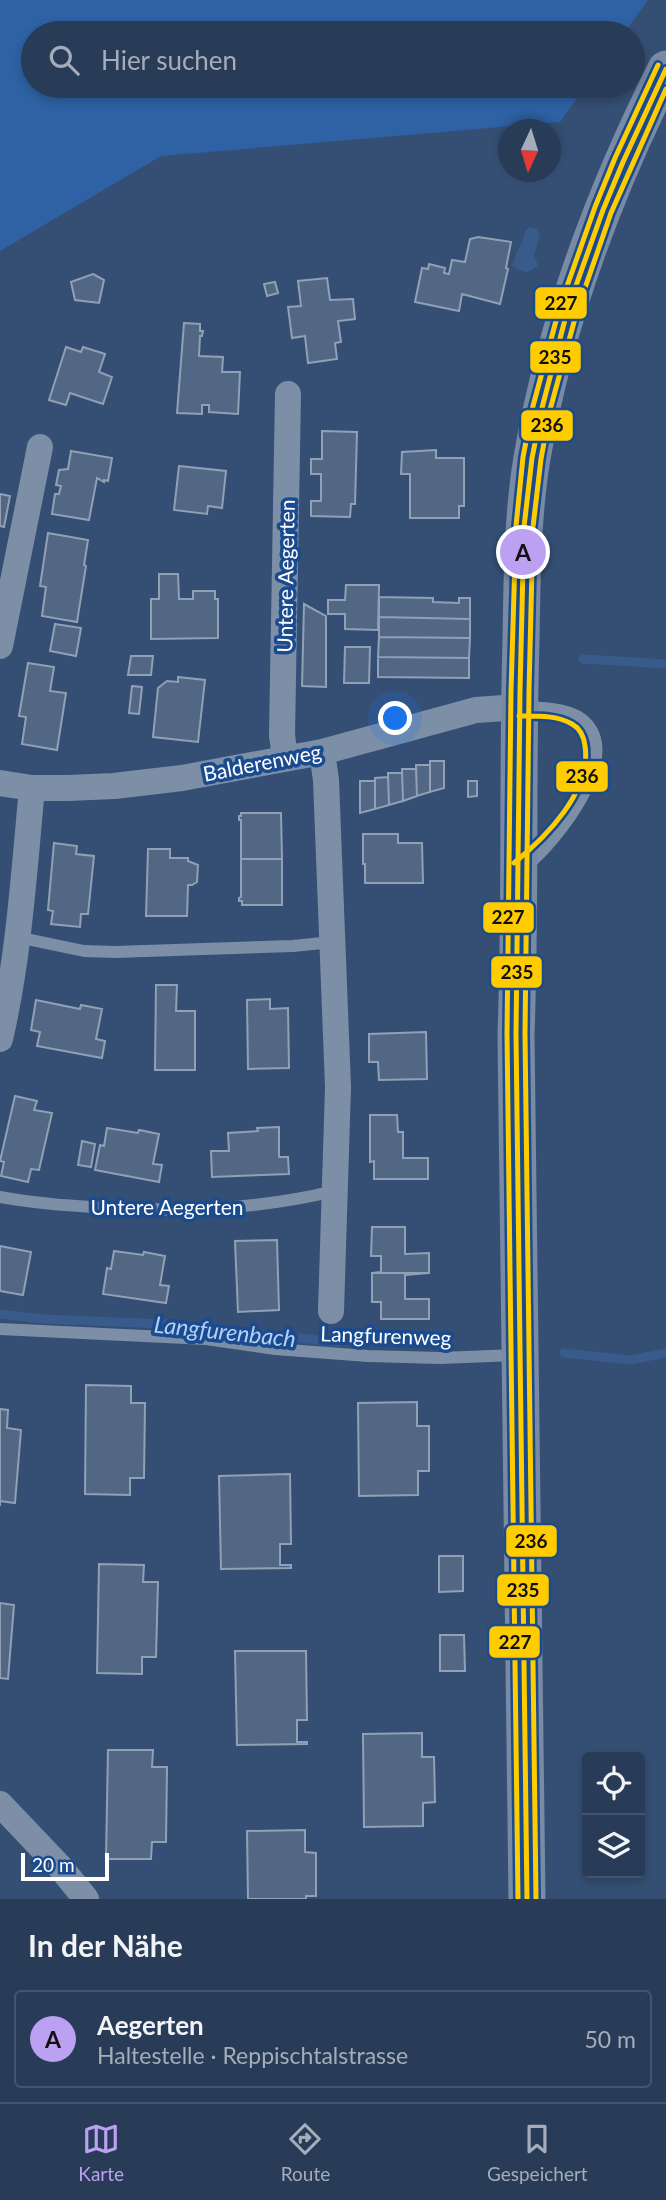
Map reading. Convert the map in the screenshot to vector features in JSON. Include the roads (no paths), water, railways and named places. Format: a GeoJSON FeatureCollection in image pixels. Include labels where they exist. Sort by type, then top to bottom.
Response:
{"type":"FeatureCollection","features":[{"type":"Feature","properties":{"kind":"main road"},"geometry":{"type":"LineString","coordinates":[[527,1899],[516,1034],[520,870],[519,707],[526,509],[532,459],[547,385],[570,302],[617,172],[666,69]]}},
{"type":"Feature","properties":{"kind":"street","name":"Untere Aegerten"},"geometry":{"type":"LineString","coordinates":[[285,758],[282,735],[288,394]]}},
{"type":"Feature","properties":{"kind":"street"},"geometry":{"type":"LineString","coordinates":[[0,646],[40,447]]}},
{"type":"Feature","properties":{"kind":"street","name":"Balderenweg"},"geometry":{"type":"LineString","coordinates":[[0,783],[32,788],[114,786],[168,779],[322,752],[476,710],[519,707]]}},
{"type":"Feature","properties":{"kind":"street"},"geometry":{"type":"LineString","coordinates":[[322,752],[326,780],[338,1087],[331,1311]]}},
{"type":"Feature","properties":{"kind":"street"},"geometry":{"type":"LineString","coordinates":[[0,1039],[8,1004],[17,937],[32,788]]}},
{"type":"Feature","properties":{"kind":"street"},"geometry":{"type":"LineString","coordinates":[[0,1804],[61,1868],[86,1899]]}},
{"type":"Feature","properties":{"kind":"lane"},"geometry":{"type":"LineString","coordinates":[[519,707],[559,710],[578,717],[590,729],[596,746],[595,769],[588,787],[555,838],[520,870]]}},
{"type":"Feature","properties":{"kind":"lane"},"geometry":{"type":"LineString","coordinates":[[17,937],[84,951],[115,952],[292,946],[332,942]]}},
{"type":"Feature","properties":{"kind":"lane","name":"Untere Aegerten"},"geometry":{"type":"LineString","coordinates":[[0,1197],[40,1204],[187,1210],[225,1209],[334,1191]]}},
{"type":"Feature","properties":{"kind":"lane","name":"Langfurenweg"},"geometry":{"type":"LineString","coordinates":[[0,1329],[206,1339],[275,1349],[368,1356],[519,1355]]}},
{"type":"Feature","properties":{"kind":"waterway"},"geometry":{"type":"LineString","coordinates":[[583,659],[666,664]]}},
{"type":"Feature","properties":{"kind":"waterway","name":"Langfurenbach"},"geometry":{"type":"LineString","coordinates":[[0,1314],[42,1319],[164,1324],[337,1342],[450,1340]]}},
{"type":"Feature","properties":{"kind":"waterway","name":"Langfurenbach"},"geometry":{"type":"LineString","coordinates":[[564,1353],[630,1360],[666,1353]]}},
{"type":"Feature","properties":{"kind":"place","name":"Aegerten"},"geometry":{"type":"Point","coordinates":[523,552]}}]}
